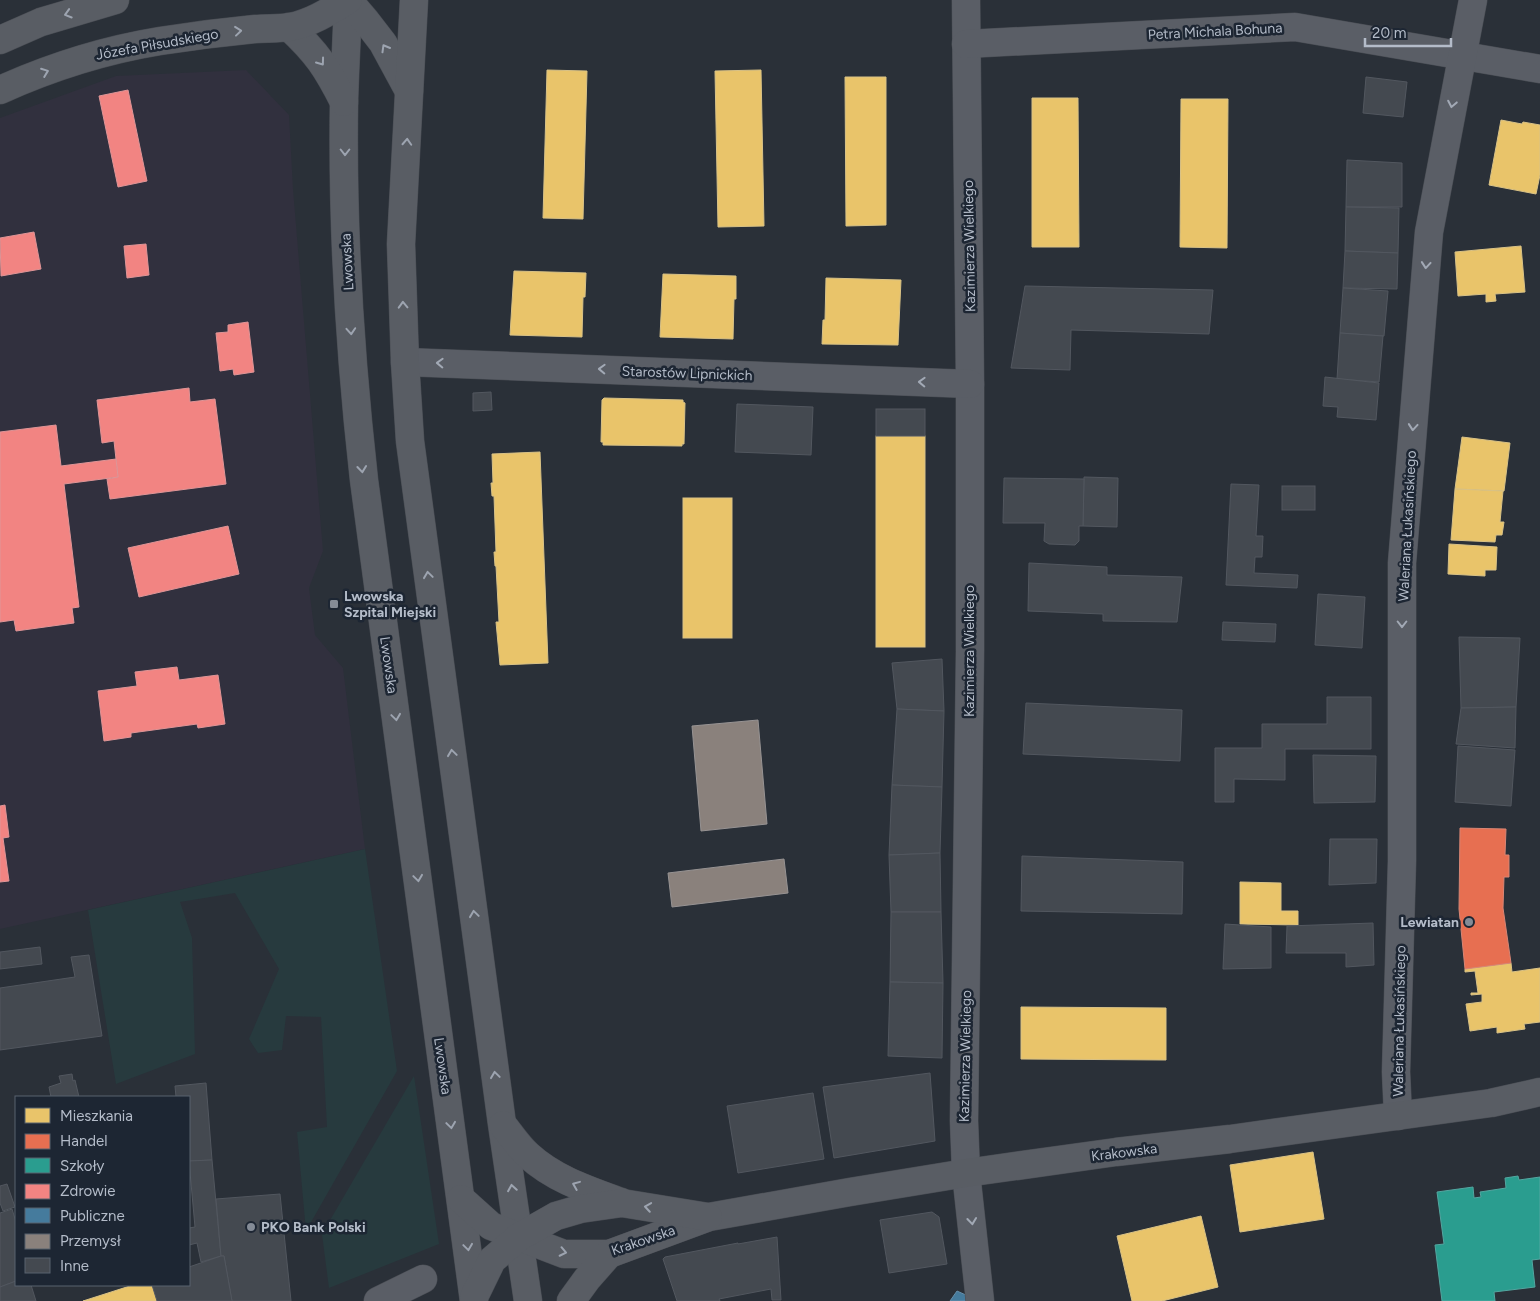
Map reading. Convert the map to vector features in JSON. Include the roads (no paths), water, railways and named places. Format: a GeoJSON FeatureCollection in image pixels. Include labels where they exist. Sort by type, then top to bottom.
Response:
{"type":"FeatureCollection","features":[{"type":"Feature","properties":{"kind":"main road"},"geometry":{"type":"LineString","coordinates":[[0,40],[41,22],[115,0]]}},
{"type":"Feature","properties":{"kind":"main road"},"geometry":{"type":"LineString","coordinates":[[348,0],[383,43],[409,90]]}},
{"type":"Feature","properties":{"kind":"main road","name":"Józefa Piłsudskiego"},"geometry":{"type":"LineString","coordinates":[[0,90],[58,67],[110,50],[219,32],[289,27],[319,17],[348,0]]}},
{"type":"Feature","properties":{"kind":"main road","name":"Lwowska"},"geometry":{"type":"LineString","coordinates":[[348,0],[344,103],[345,222],[358,429],[474,1299]]}},
{"type":"Feature","properties":{"kind":"main road"},"geometry":{"type":"LineString","coordinates":[[414,0],[401,244],[404,362],[411,450],[502,1124],[528,1301]]}},
{"type":"Feature","properties":{"kind":"main road"},"geometry":{"type":"LineString","coordinates":[[289,27],[323,63],[344,103]]}},
{"type":"Feature","properties":{"kind":"main road","name":"Krakowska"},"geometry":{"type":"LineString","coordinates":[[462,1199],[491,1226],[564,1254],[609,1254],[709,1217],[966,1173],[1491,1103],[1540,1092]]}},
{"type":"Feature","properties":{"kind":"main road"},"geometry":{"type":"LineString","coordinates":[[502,1124],[526,1154],[546,1169],[569,1182],[622,1203]]}},
{"type":"Feature","properties":{"kind":"main road","name":"Krakowska"},"geometry":{"type":"LineString","coordinates":[[474,1299],[492,1260],[519,1236],[556,1216],[580,1209],[622,1203],[709,1217]]}},
{"type":"Feature","properties":{"kind":"main road"},"geometry":{"type":"LineString","coordinates":[[571,1301],[609,1254]]}},
{"type":"Feature","properties":{"kind":"street","name":"Kazimierza Wielkiego"},"geometry":{"type":"LineString","coordinates":[[966,0],[970,384],[970,651],[964,1121],[966,1173],[980,1301]]}},
{"type":"Feature","properties":{"kind":"street","name":"Waleriana Łukasińskiego"},"geometry":{"type":"LineString","coordinates":[[1398,1116],[1396,1072],[1402,860],[1402,563],[1429,232],[1472,0]]}},
{"type":"Feature","properties":{"kind":"street","name":"Petra Michala Bohuna"},"geometry":{"type":"LineString","coordinates":[[966,44],[1295,27],[1540,69]]}},
{"type":"Feature","properties":{"kind":"street","name":"Starostów Lipnickich"},"geometry":{"type":"LineString","coordinates":[[404,362],[970,384]]}},
{"type":"Feature","properties":{"kind":"street"},"geometry":{"type":"LineString","coordinates":[[378,1301],[424,1279]]}},
{"type":"Feature","properties":{"kind":"place","name":"Lwowska Szpital Miejski"},"geometry":{"type":"Point","coordinates":[334,604]}},
{"type":"Feature","properties":{"kind":"place","name":"Lewiatan"},"geometry":{"type":"Point","coordinates":[1469,922]}},
{"type":"Feature","properties":{"kind":"place","name":"PKO Bank Polski"},"geometry":{"type":"Point","coordinates":[251,1227]}}]}
